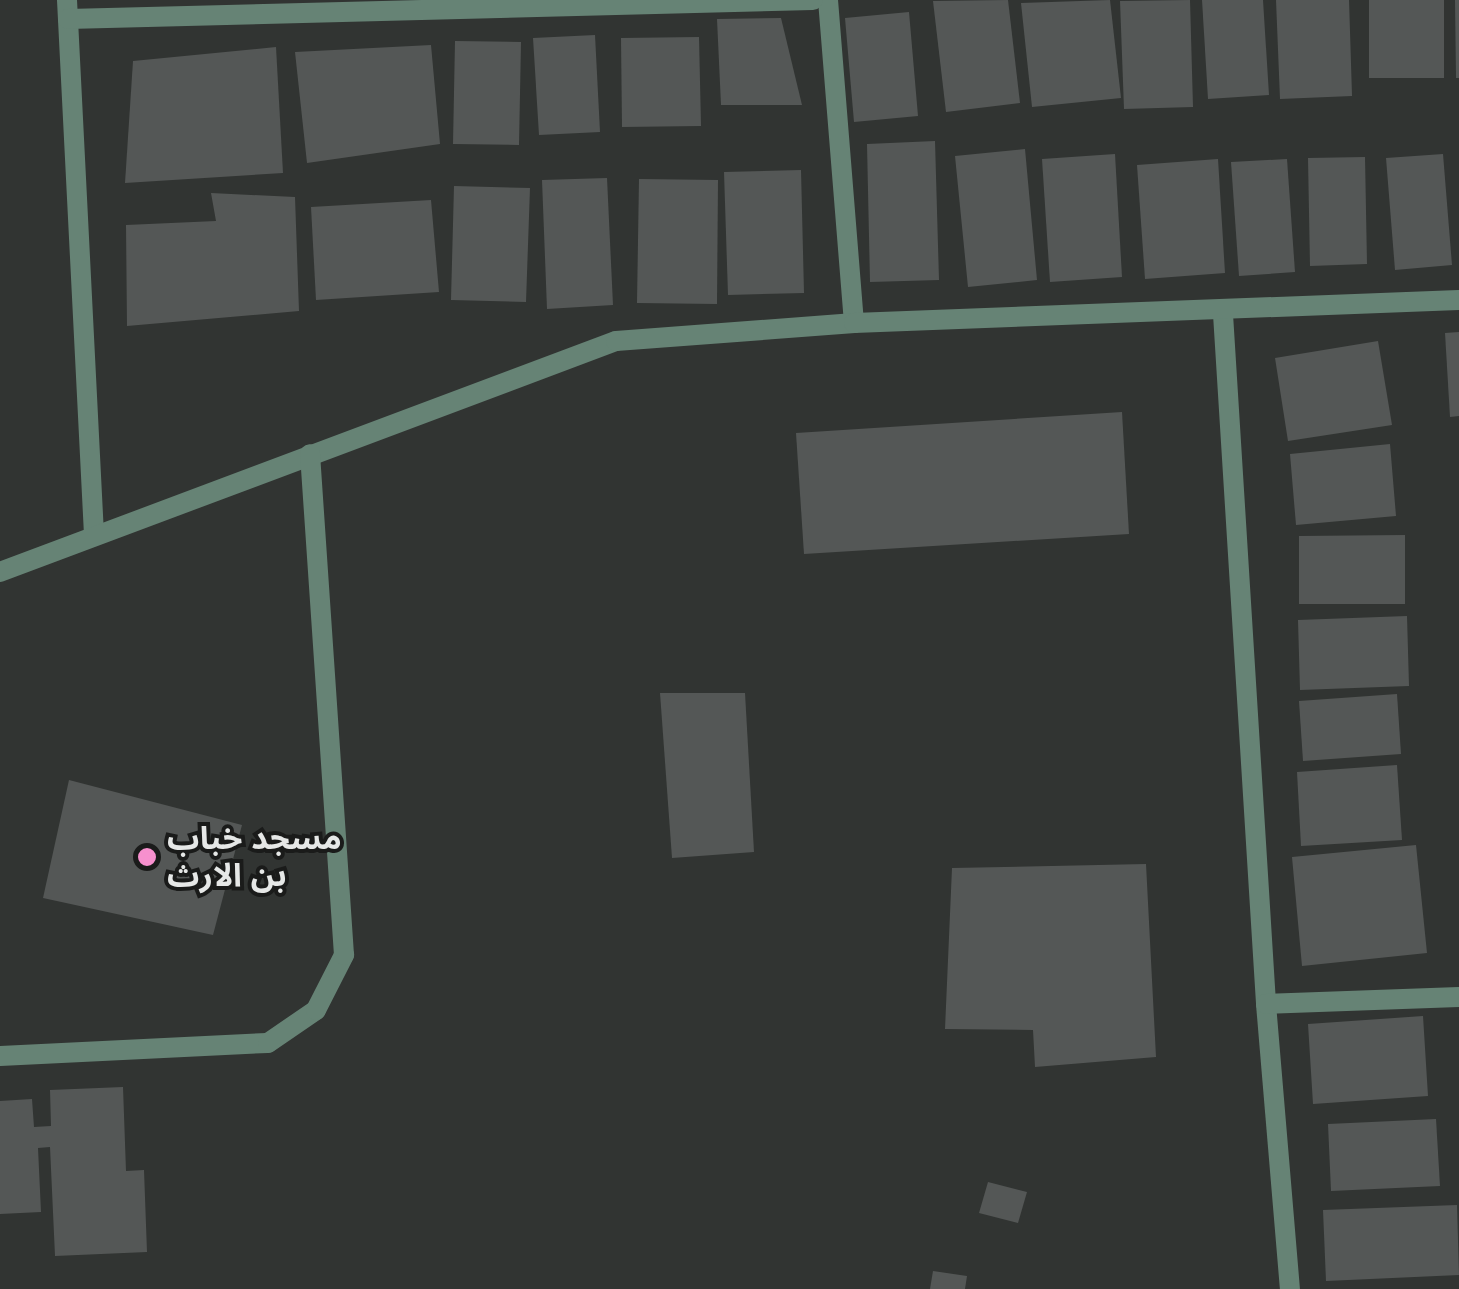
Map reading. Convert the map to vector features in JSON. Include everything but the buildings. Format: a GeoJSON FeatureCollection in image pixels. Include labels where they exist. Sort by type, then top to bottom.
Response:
{"type":"FeatureCollection","features":[{"type":"Feature","properties":{"kind":"street"},"geometry":{"type":"LineString","coordinates":[[94,535],[68,10],[812,0]]}},
{"type":"Feature","properties":{"kind":"street"},"geometry":{"type":"LineString","coordinates":[[828,0],[854,323]]}},
{"type":"Feature","properties":{"kind":"street"},"geometry":{"type":"LineString","coordinates":[[0,572],[616,341],[854,323],[1224,314],[1459,300]]}},
{"type":"Feature","properties":{"kind":"street"},"geometry":{"type":"LineString","coordinates":[[1224,314],[1266,1004],[1290,1289]]}},
{"type":"Feature","properties":{"kind":"street"},"geometry":{"type":"LineString","coordinates":[[0,1056],[268,1043],[316,1010],[344,954],[310,454]]}},
{"type":"Feature","properties":{"kind":"street"},"geometry":{"type":"LineString","coordinates":[[1266,1004],[1459,997]]}},
{"type":"Feature","properties":{"kind":"place","name":"مسجد خباب بن الارث"},"geometry":{"type":"Point","coordinates":[147,857]}}]}
